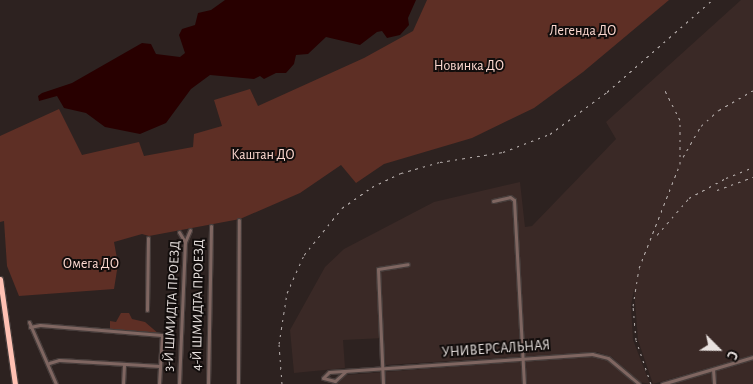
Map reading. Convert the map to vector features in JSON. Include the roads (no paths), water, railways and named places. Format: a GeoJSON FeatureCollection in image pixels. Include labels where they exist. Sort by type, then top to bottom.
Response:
{"type":"FeatureCollection","features":[{"type":"Feature","properties":{"kind":"highway"},"geometry":{"type":"LineString","coordinates":[[0,279],[14,384]]}},
{"type":"Feature","properties":{"kind":"street"},"geometry":{"type":"LineString","coordinates":[[493,202],[510,197],[514,200],[518,231],[524,384]]}},
{"type":"Feature","properties":{"kind":"street"},"geometry":{"type":"LineString","coordinates":[[238,384],[239,220]]}},
{"type":"Feature","properties":{"kind":"street","name":"4-Й ШМИДТА ПРОЕЗД"},"geometry":{"type":"LineString","coordinates":[[208,384],[211,226]]}},
{"type":"Feature","properties":{"kind":"street","name":"3-Й ШМИДТА ПРОЕЗД"},"geometry":{"type":"LineString","coordinates":[[179,384],[185,242],[190,230]]}},
{"type":"Feature","properties":{"kind":"street"},"geometry":{"type":"LineString","coordinates":[[179,232],[185,242]]}},
{"type":"Feature","properties":{"kind":"street"},"geometry":{"type":"LineString","coordinates":[[147,310],[148,238]]}},
{"type":"Feature","properties":{"kind":"street"},"geometry":{"type":"LineString","coordinates":[[383,384],[378,267],[408,264]]}},
{"type":"Feature","properties":{"kind":"street"},"geometry":{"type":"LineString","coordinates":[[28,322],[50,363],[56,384]]}},
{"type":"Feature","properties":{"kind":"street"},"geometry":{"type":"LineString","coordinates":[[30,327],[40,325],[162,335],[159,384]]}},
{"type":"Feature","properties":{"kind":"street","name":"УНИВЕРСАЛЬНАЯ"},"geometry":{"type":"LineString","coordinates":[[346,371],[335,381],[324,378],[325,373],[346,371],[601,355],[638,384]]}},
{"type":"Feature","properties":{"kind":"street"},"geometry":{"type":"LineString","coordinates":[[662,384],[753,357]]}},
{"type":"Feature","properties":{"kind":"street"},"geometry":{"type":"LineString","coordinates":[[50,363],[59,360],[160,366]]}},
{"type":"Feature","properties":{"kind":"street"},"geometry":{"type":"LineString","coordinates":[[123,384],[124,364]]}},
{"type":"Feature","properties":{"kind":"street"},"geometry":{"type":"LineString","coordinates":[[713,369],[714,384]]}},
{"type":"Feature","properties":{"kind":"railway"},"geometry":{"type":"LineString","coordinates":[[282,384],[279,344],[287,293],[304,255],[342,208],[372,187],[401,173],[440,162],[503,152],[550,134],[607,92],[712,0]]}},
{"type":"Feature","properties":{"kind":"railway"},"geometry":{"type":"LineString","coordinates":[[651,384],[636,340],[633,306],[639,268],[680,164],[680,120],[664,89]]}},
{"type":"Feature","properties":{"kind":"railway"},"geometry":{"type":"LineString","coordinates":[[683,157],[701,126],[719,110],[753,90]]}},
{"type":"Feature","properties":{"kind":"railway"},"geometry":{"type":"LineString","coordinates":[[657,235],[689,198],[726,178],[753,167]]}},
{"type":"Feature","properties":{"kind":"railway"},"geometry":{"type":"LineString","coordinates":[[717,190],[753,177]]}},
{"type":"Feature","properties":{"kind":"park label","name":"Легенда ДО"},"geometry":{"type":"Point","coordinates":[583,31]}},
{"type":"Feature","properties":{"kind":"park label","name":"Новинка ДО"},"geometry":{"type":"Point","coordinates":[469,66]}},
{"type":"Feature","properties":{"kind":"park label","name":"Каштан ДО"},"geometry":{"type":"Point","coordinates":[263,155]}},
{"type":"Feature","properties":{"kind":"park label","name":"Омега ДО"},"geometry":{"type":"Point","coordinates":[91,264]}}]}
